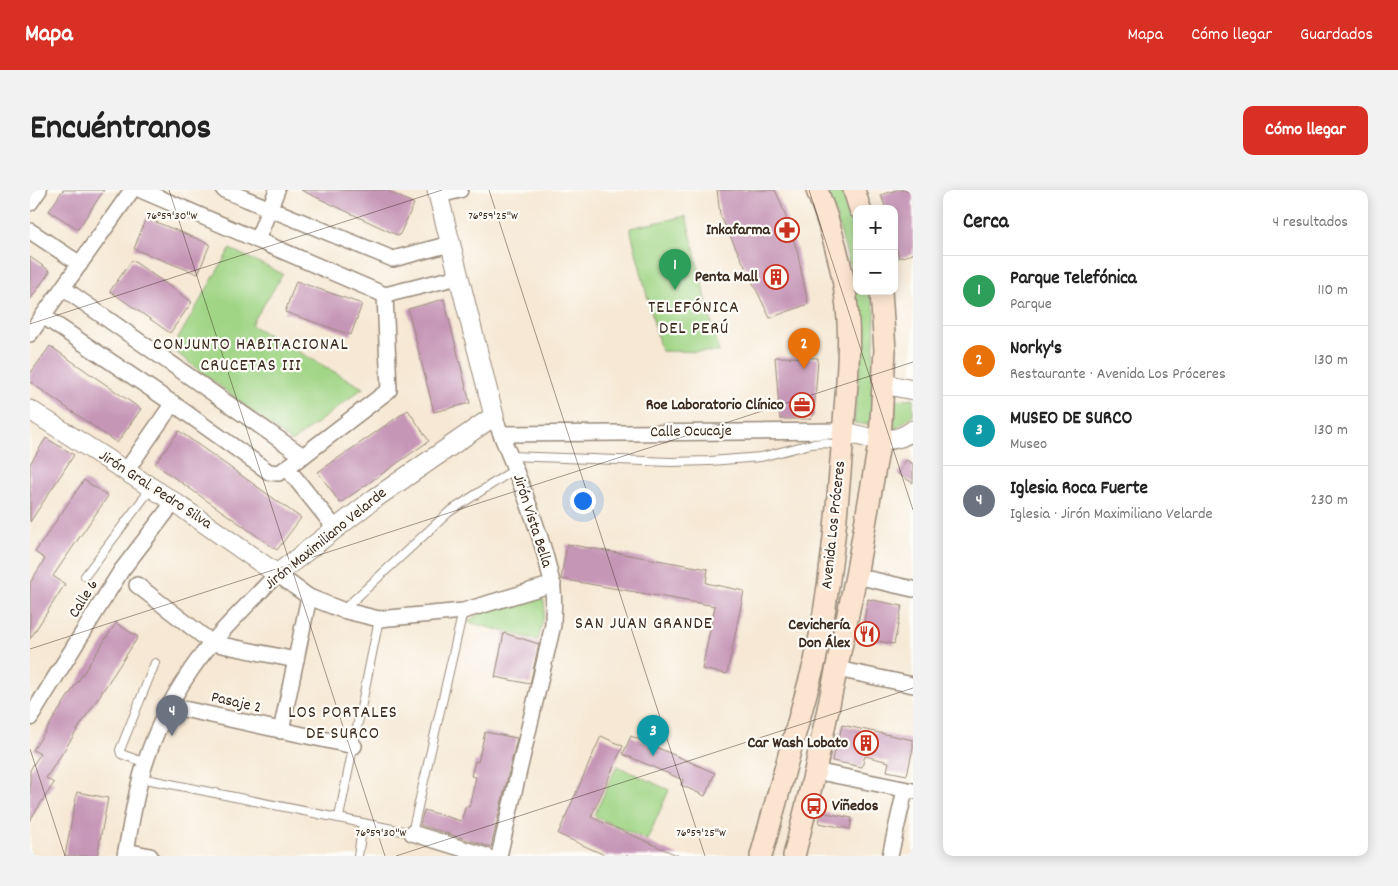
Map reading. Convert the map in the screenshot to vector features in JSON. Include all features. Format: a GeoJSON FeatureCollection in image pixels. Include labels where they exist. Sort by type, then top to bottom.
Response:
{"type":"FeatureCollection","features":[{"type":"Feature","properties":{"kind":"main road","name":"Avenida Los Próceres"},"geometry":{"type":"LineString","coordinates":[[761,856],[813,670],[820,638],[839,491],[847,391],[846,300],[834,243],[817,190]]}},
{"type":"Feature","properties":{"kind":"main road"},"geometry":{"type":"LineString","coordinates":[[854,190],[859,205]]}},
{"type":"Feature","properties":{"kind":"main road","name":"Avenida Los Próceres"},"geometry":{"type":"LineString","coordinates":[[794,856],[837,669],[856,576],[880,439],[885,350],[881,295]]}},
{"type":"Feature","properties":{"kind":"street"},"geometry":{"type":"LineString","coordinates":[[30,204],[39,190]]}},
{"type":"Feature","properties":{"kind":"street"},"geometry":{"type":"LineString","coordinates":[[30,334],[132,190]]}},
{"type":"Feature","properties":{"kind":"street"},"geometry":{"type":"LineString","coordinates":[[141,190],[385,294],[458,276]]}},
{"type":"Feature","properties":{"kind":"street"},"geometry":{"type":"LineString","coordinates":[[224,190],[393,259],[450,244]]}},
{"type":"Feature","properties":{"kind":"street"},"geometry":{"type":"LineString","coordinates":[[257,240],[277,190]]}},
{"type":"Feature","properties":{"kind":"street"},"geometry":{"type":"LineString","coordinates":[[438,193],[460,190]]}},
{"type":"Feature","properties":{"kind":"street","name":"Jirón Vista Bella"},"geometry":{"type":"LineString","coordinates":[[438,193],[494,416],[532,512],[553,584],[553,625],[499,856]]}},
{"type":"Feature","properties":{"kind":"street"},"geometry":{"type":"LineString","coordinates":[[30,232],[80,264]]}},
{"type":"Feature","properties":{"kind":"street"},"geometry":{"type":"LineString","coordinates":[[63,288],[303,456]]}},
{"type":"Feature","properties":{"kind":"street"},"geometry":{"type":"LineString","coordinates":[[43,316],[173,403],[269,472],[279,473],[389,390],[385,294]]}},
{"type":"Feature","properties":{"kind":"street"},"geometry":{"type":"LineString","coordinates":[[884,382],[913,390]]}},
{"type":"Feature","properties":{"kind":"street"},"geometry":{"type":"LineString","coordinates":[[126,471],[173,403]]}},
{"type":"Feature","properties":{"kind":"street","name":"Jirón Gral. Pedro Silva"},"geometry":{"type":"LineString","coordinates":[[30,410],[174,502],[277,574]]}},
{"type":"Feature","properties":{"kind":"street","name":"Jirón Maximiliano Velarde"},"geometry":{"type":"LineString","coordinates":[[126,854],[141,778],[154,740],[170,706],[190,671],[212,643],[277,574],[374,499],[494,416]]}},
{"type":"Feature","properties":{"kind":"street","name":"Calle Ocucaje"},"geometry":{"type":"LineString","coordinates":[[501,434],[863,437],[890,440],[901,437],[913,430]]}},
{"type":"Feature","properties":{"kind":"street"},"geometry":{"type":"LineString","coordinates":[[286,468],[336,529]]}},
{"type":"Feature","properties":{"kind":"street","name":"Calle 6"},"geometry":{"type":"LineString","coordinates":[[30,718],[121,572],[174,502]]}},
{"type":"Feature","properties":{"kind":"street"},"geometry":{"type":"LineString","coordinates":[[277,574],[309,597],[342,610],[379,619],[463,612],[553,584]]}},
{"type":"Feature","properties":{"kind":"street"},"geometry":{"type":"LineString","coordinates":[[856,576],[913,589]]}},
{"type":"Feature","properties":{"kind":"street"},"geometry":{"type":"LineString","coordinates":[[137,586],[212,643],[296,660]]}},
{"type":"Feature","properties":{"kind":"street"},"geometry":{"type":"LineString","coordinates":[[281,731],[309,597]]}},
{"type":"Feature","properties":{"kind":"street"},"geometry":{"type":"LineString","coordinates":[[837,669],[913,685]]}},
{"type":"Feature","properties":{"kind":"street","name":"Pasaje 2"},"geometry":{"type":"LineString","coordinates":[[170,706],[354,746]]}},
{"type":"Feature","properties":{"kind":"street"},"geometry":{"type":"LineString","coordinates":[[815,771],[909,790],[890,856]]}},
{"type":"Feature","properties":{"kind":"street"},"geometry":{"type":"LineString","coordinates":[[412,834],[486,856]]}},
{"type":"Feature","properties":{"kind":"street"},"geometry":{"type":"LineString","coordinates":[[126,854],[150,856]]}},
{"type":"Feature","properties":{"kind":"lane"},"geometry":{"type":"LineString","coordinates":[[342,610],[449,512],[512,462],[710,462],[761,457],[843,438]]}},
{"type":"Feature","properties":{"kind":"lane"},"geometry":{"type":"LineString","coordinates":[[85,576],[152,488]]}},
{"type":"Feature","properties":{"kind":"lane"},"geometry":{"type":"LineString","coordinates":[[141,778],[339,817],[412,834],[463,612]]}},
{"type":"Feature","properties":{"kind":"lane"},"geometry":{"type":"LineString","coordinates":[[339,817],[379,619]]}},
{"type":"Feature","properties":{"kind":"lane"},"geometry":{"type":"LineString","coordinates":[[146,763],[121,754],[120,750],[155,663]]}},
{"type":"Feature","properties":{"kind":"lane"},"geometry":{"type":"LineString","coordinates":[[358,856],[363,822]]}},
{"type":"Feature","properties":{"kind":"green space"},"geometry":{"type":"Polygon","coordinates":[[[827,190],[843,190],[853,216],[853,277],[827,190]]]}},
{"type":"Feature","properties":{"kind":"green space"},"geometry":{"type":"Polygon","coordinates":[[[686,216],[719,352],[661,351],[630,228],[686,216]]]}},
{"type":"Feature","properties":{"kind":"green space"},"geometry":{"type":"Polygon","coordinates":[[[230,249],[283,274],[251,325],[363,388],[292,442],[172,349],[230,249]]]}},
{"type":"Feature","properties":{"kind":"green space"},"geometry":{"type":"Polygon","coordinates":[[[856,295],[871,295],[875,313],[871,425],[854,423],[861,355],[856,295]]]}},
{"type":"Feature","properties":{"kind":"green space"},"geometry":{"type":"Polygon","coordinates":[[[913,398],[913,415],[894,430],[896,400],[913,398]]]}},
{"type":"Feature","properties":{"kind":"green space"},"geometry":{"type":"Polygon","coordinates":[[[534,594],[543,599],[545,606],[538,640],[467,622],[483,611],[534,594]]]}},
{"type":"Feature","properties":{"kind":"green space"},"geometry":{"type":"Polygon","coordinates":[[[617,766],[669,790],[647,840],[594,816],[617,766]]]}},
{"type":"Feature","properties":{"kind":"building"},"geometry":{"type":"Polygon","coordinates":[[[63,190],[104,190],[78,229],[49,211],[63,190]]]}},
{"type":"Feature","properties":{"kind":"building"},"geometry":{"type":"Polygon","coordinates":[[[301,190],[386,190],[414,204],[399,236],[301,190]]]}},
{"type":"Feature","properties":{"kind":"building","name":"Penta Mall"},"geometry":{"type":"Polygon","coordinates":[[[717,190],[775,190],[797,250],[808,304],[770,318],[720,215],[717,190]]]}},
{"type":"Feature","properties":{"kind":"building"},"geometry":{"type":"Polygon","coordinates":[[[896,190],[911,190],[913,195],[913,254],[899,258],[898,205],[885,205],[881,195],[896,190]]]}},
{"type":"Feature","properties":{"kind":"building"},"geometry":{"type":"Polygon","coordinates":[[[146,218],[210,244],[198,274],[134,249],[146,218]]]}},
{"type":"Feature","properties":{"kind":"building"},"geometry":{"type":"Polygon","coordinates":[[[30,257],[50,271],[30,300],[30,257]]]}},
{"type":"Feature","properties":{"kind":"building"},"geometry":{"type":"Polygon","coordinates":[[[132,260],[192,302],[170,333],[110,291],[132,260]]]}},
{"type":"Feature","properties":{"kind":"building"},"geometry":{"type":"Polygon","coordinates":[[[296,281],[362,304],[351,335],[285,312],[296,281]]]}},
{"type":"Feature","properties":{"kind":"building"},"geometry":{"type":"Polygon","coordinates":[[[444,299],[470,403],[434,412],[408,309],[444,299]]]}},
{"type":"Feature","properties":{"kind":"building"},"geometry":{"type":"Polygon","coordinates":[[[50,346],[141,409],[117,443],[30,382],[30,374],[50,346]]]}},
{"type":"Feature","properties":{"kind":"building"},"geometry":{"type":"Polygon","coordinates":[[[775,357],[818,358],[814,415],[810,419],[780,419],[775,357]]]}},
{"type":"Feature","properties":{"kind":"building"},"geometry":{"type":"Polygon","coordinates":[[[408,410],[429,441],[340,503],[318,472],[408,410]]]}},
{"type":"Feature","properties":{"kind":"building"},"geometry":{"type":"Polygon","coordinates":[[[179,431],[301,518],[277,550],[155,464],[179,431]]]}},
{"type":"Feature","properties":{"kind":"building"},"geometry":{"type":"Polygon","coordinates":[[[46,438],[74,455],[30,522],[30,464],[46,438]]]}},
{"type":"Feature","properties":{"kind":"building"},"geometry":{"type":"Polygon","coordinates":[[[906,460],[913,464],[913,483],[898,474],[906,460]]]}},
{"type":"Feature","properties":{"kind":"building"},"geometry":{"type":"Polygon","coordinates":[[[84,480],[108,496],[53,576],[65,584],[30,639],[30,583],[45,559],[35,552],[84,480]]]}},
{"type":"Feature","properties":{"kind":"building"},"geometry":{"type":"Polygon","coordinates":[[[567,544],[708,569],[706,583],[744,591],[727,674],[702,669],[715,606],[561,579],[567,544]]]}},
{"type":"Feature","properties":{"kind":"building"},"geometry":{"type":"Polygon","coordinates":[[[868,599],[902,606],[894,644],[861,638],[868,599]]]}},
{"type":"Feature","properties":{"kind":"building"},"geometry":{"type":"Polygon","coordinates":[[[116,623],[138,637],[46,778],[54,783],[30,820],[30,770],[40,754],[33,750],[116,623]]]}},
{"type":"Feature","properties":{"kind":"building"},"geometry":{"type":"Polygon","coordinates":[[[504,633],[539,644],[530,684],[495,677],[504,633]]]}},
{"type":"Feature","properties":{"kind":"building"},"geometry":{"type":"Polygon","coordinates":[[[842,725],[913,740],[907,775],[887,771],[889,762],[865,756],[862,767],[832,761],[842,725]]]}},
{"type":"Feature","properties":{"kind":"building"},"geometry":{"type":"Polygon","coordinates":[[[485,732],[517,738],[491,847],[420,825],[424,810],[461,821],[466,806],[469,807],[476,777],[471,776],[475,761],[478,762],[485,732]]]}},
{"type":"Feature","properties":{"kind":"building"},"geometry":{"type":"Polygon","coordinates":[[[601,736],[623,746],[591,817],[679,856],[607,856],[558,834],[601,736]]]}},
{"type":"Feature","properties":{"kind":"building"},"geometry":{"type":"Polygon","coordinates":[[[631,736],[715,773],[705,796],[681,785],[683,780],[623,754],[631,736]]]}},
{"type":"Feature","properties":{"kind":"building"},"geometry":{"type":"Polygon","coordinates":[[[77,792],[108,798],[97,856],[65,856],[77,792]]]}},
{"type":"Feature","properties":{"kind":"building"},"geometry":{"type":"Polygon","coordinates":[[[821,812],[852,818],[850,829],[819,823],[821,812]]]}},
{"type":"Feature","properties":{"kind":"place","name":"Inkafarma"},"geometry":{"type":"Point","coordinates":[787,230]}},
{"type":"Feature","properties":{"kind":"place","name":"Penta Mall"},"geometry":{"type":"Point","coordinates":[776,277]}},
{"type":"Feature","properties":{"kind":"place","name":"Parque Telefónica"},"geometry":{"type":"Point","coordinates":[675,290]}},
{"type":"Feature","properties":{"kind":"place","name":"Norky's"},"geometry":{"type":"Point","coordinates":[804,369]}},
{"type":"Feature","properties":{"kind":"place","name":"Roe Laboratorio Clínico"},"geometry":{"type":"Point","coordinates":[802,405]}},
{"type":"Feature","properties":{"kind":"place","name":"Cevichería Don Álex"},"geometry":{"type":"Point","coordinates":[867,634]}},
{"type":"Feature","properties":{"kind":"place","name":"Iglesia Roca Fuerte"},"geometry":{"type":"Point","coordinates":[172,736]}},
{"type":"Feature","properties":{"kind":"place","name":"Car Wash Lobato"},"geometry":{"type":"Point","coordinates":[866,743]}},
{"type":"Feature","properties":{"kind":"place","name":"MUSEO DE SURCO"},"geometry":{"type":"Point","coordinates":[653,756]}},
{"type":"Feature","properties":{"kind":"place","name":"Viñedos"},"geometry":{"type":"Point","coordinates":[814,806]}},
{"type":"Feature","properties":{"kind":"district","name":"TELEFÓNICA DEL PERÚ"},"geometry":{"type":"Point","coordinates":[694,318]}},
{"type":"Feature","properties":{"kind":"district","name":"CONJUNTO HABITACIONAL CRUCETAS III"},"geometry":{"type":"Point","coordinates":[251,355]}},
{"type":"Feature","properties":{"kind":"district","name":"SAN JUAN GRANDE"},"geometry":{"type":"Point","coordinates":[644,624]}},
{"type":"Feature","properties":{"kind":"district","name":"LOS PORTALES DE SURCO"},"geometry":{"type":"Point","coordinates":[343,723]}}]}
